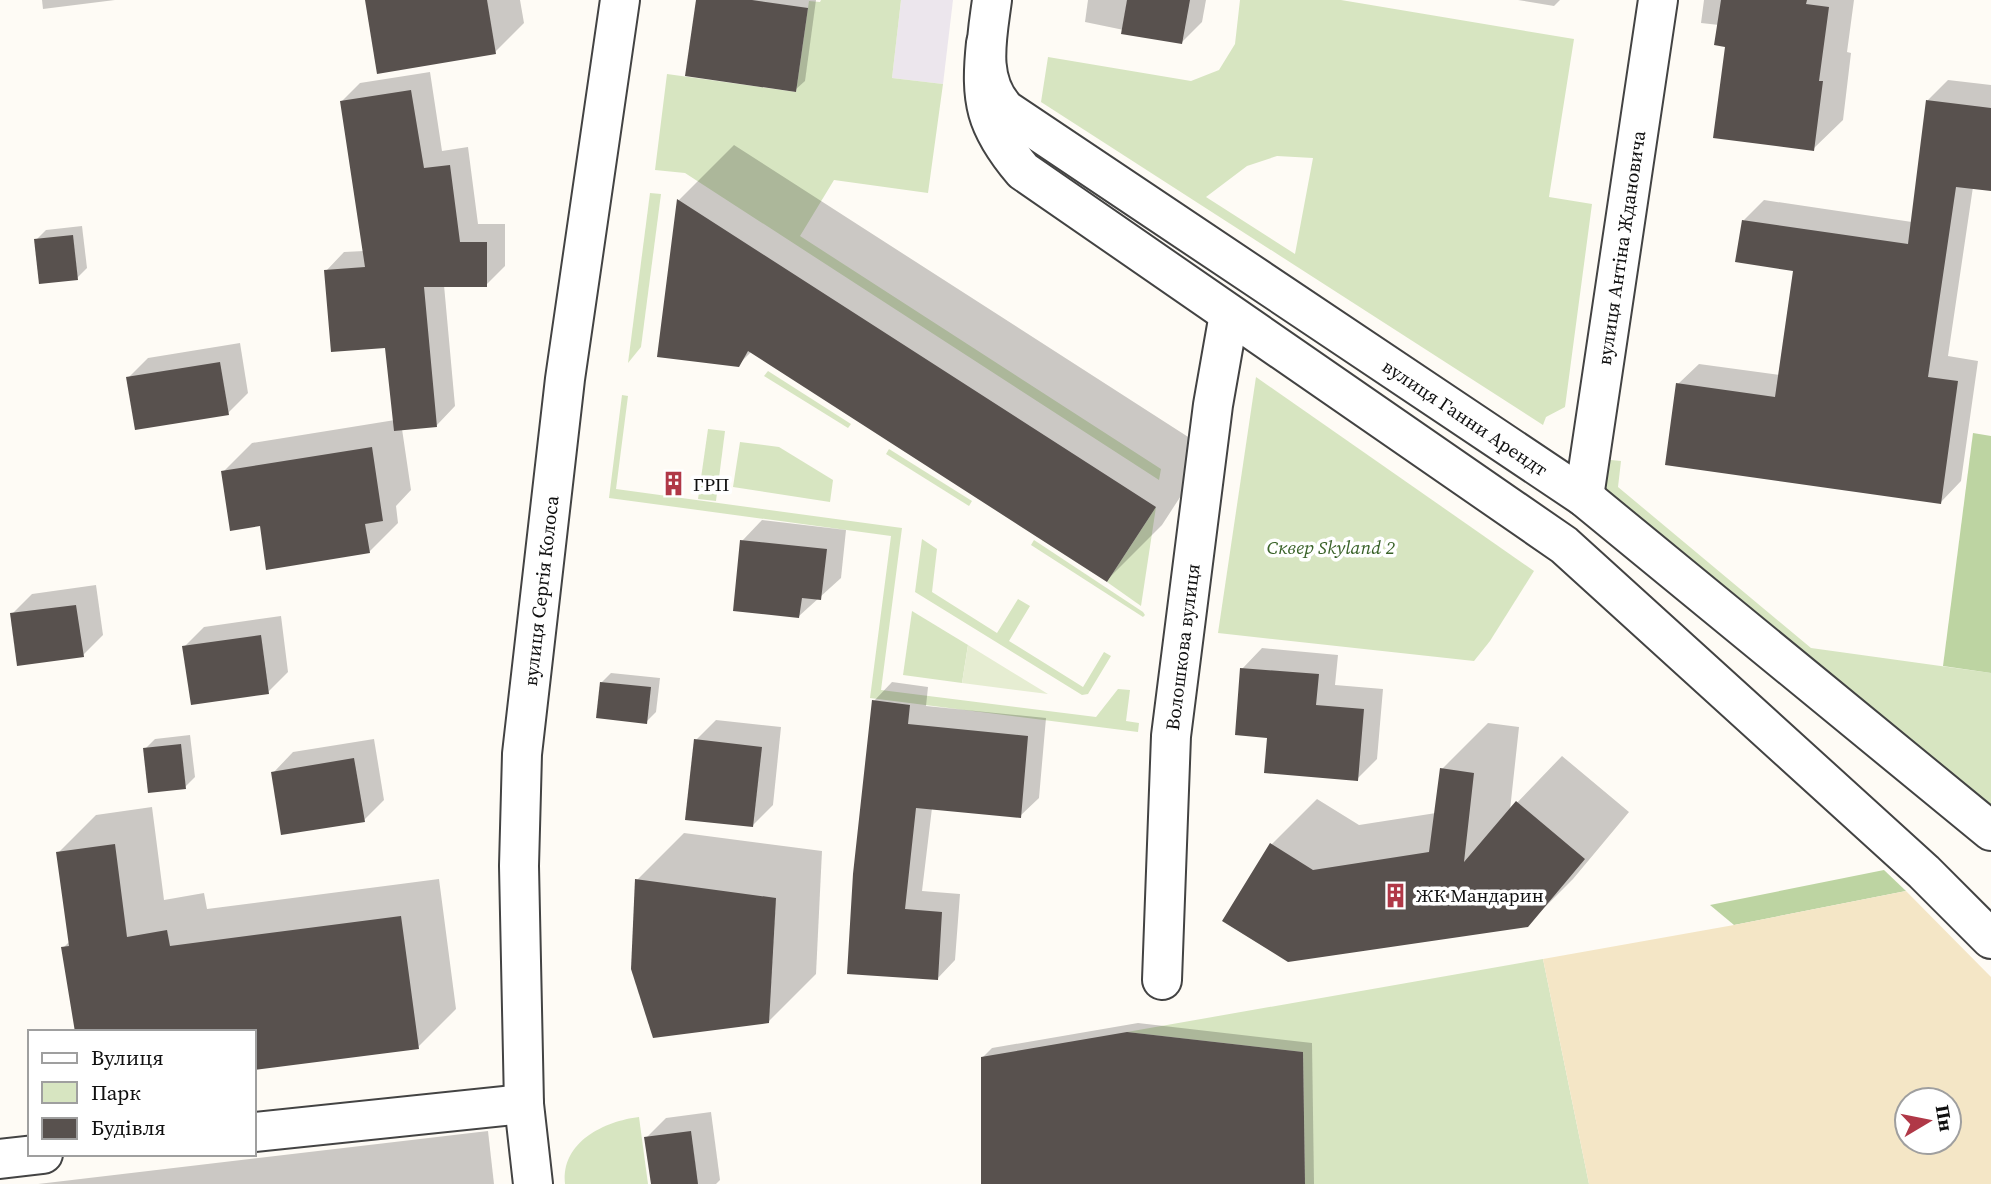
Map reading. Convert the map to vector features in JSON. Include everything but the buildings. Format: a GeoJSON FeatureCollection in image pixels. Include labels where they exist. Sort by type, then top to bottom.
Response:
{"type":"FeatureCollection","features":[{"type":"Feature","properties":{"kind":"street","name":"вулиця Сергія Колоса"},"geometry":{"type":"LineString","coordinates":[[533,1184],[507,1106],[522,754],[565,379],[620,0]]}},
{"type":"Feature","properties":{"kind":"street","name":"вулиця Ганни Арендт"},"geometry":{"type":"LineString","coordinates":[[992,0],[986,63],[989,82],[1006,110],[1584,497],[1991,831]]}},
{"type":"Feature","properties":{"kind":"street","name":"вулиця Антіна Ждановича"},"geometry":{"type":"LineString","coordinates":[[1584,497],[1658,0]]}},
{"type":"Feature","properties":{"kind":"street"},"geometry":{"type":"LineString","coordinates":[[986,43],[983,84],[987,112],[1000,142],[1023,171],[1564,545],[1924,872],[1991,939]]}},
{"type":"Feature","properties":{"kind":"street","name":"Волошкова вулиця"},"geometry":{"type":"LineString","coordinates":[[1162,980],[1171,736],[1175,695],[1213,405],[1229,314]]}},
{"type":"Feature","properties":{"kind":"street"},"geometry":{"type":"LineString","coordinates":[[256,1132],[507,1106]]}},
{"type":"Feature","properties":{"kind":"street"},"geometry":{"type":"LineString","coordinates":[[0,1159],[28,1156]]}},
{"type":"Feature","properties":{"kind":"shaded area"},"geometry":{"type":"Polygon","coordinates":[[[901,0],[953,0],[943,84],[892,78],[901,0]]]}},
{"type":"Feature","properties":{"kind":"green space"},"geometry":{"type":"Polygon","coordinates":[[[901,0],[892,78],[943,84],[928,193],[834,180],[800,236],[1161,469],[1159,480],[685,173],[655,170],[667,74],[796,92],[809,1],[901,0]]]}},
{"type":"Feature","properties":{"kind":"green space"},"geometry":{"type":"Polygon","coordinates":[[[1240,0],[1341,0],[1574,39],[1549,197],[1592,204],[1565,407],[1546,417],[1543,425],[1041,102],[1048,57],[1191,81],[1219,70],[1235,44],[1240,0]],[[1277,156],[1247,166],[1206,197],[1295,254],[1313,158],[1277,156]]]}},
{"type":"Feature","properties":{"kind":"green space"},"geometry":{"type":"Polygon","coordinates":[[[650,193],[661,194],[641,347],[628,363],[650,193]]]}},
{"type":"Feature","properties":{"kind":"green space"},"geometry":{"type":"Polygon","coordinates":[[[768,371],[851,424],[848,428],[764,376],[768,371]]]}},
{"type":"Feature","properties":{"kind":"green space","name":"Сквер Skyland 2"},"geometry":{"type":"Polygon","coordinates":[[[1256,377],[1534,571],[1490,641],[1474,661],[1218,633],[1256,377]]]}},
{"type":"Feature","properties":{"kind":"green space"},"geometry":{"type":"Polygon","coordinates":[[[622,395],[628,396],[616,489],[902,528],[881,690],[1096,717],[1118,689],[1130,690],[1126,721],[1139,723],[1138,732],[870,698],[891,536],[609,498],[622,395]]]}},
{"type":"Feature","properties":{"kind":"green space"},"geometry":{"type":"Polygon","coordinates":[[[708,429],[725,431],[716,501],[698,499],[708,429]]]}},
{"type":"Feature","properties":{"kind":"green space"},"geometry":{"type":"Polygon","coordinates":[[[1973,433],[1991,436],[1991,673],[1943,666],[1973,433]]]}},
{"type":"Feature","properties":{"kind":"green space"},"geometry":{"type":"Polygon","coordinates":[[[740,442],[779,447],[833,480],[830,502],[733,487],[740,442]]]}},
{"type":"Feature","properties":{"kind":"green space"},"geometry":{"type":"Polygon","coordinates":[[[889,449],[972,501],[969,506],[886,454],[889,449]]]}},
{"type":"Feature","properties":{"kind":"green space"},"geometry":{"type":"Polygon","coordinates":[[[1601,459],[1621,461],[1618,487],[1811,648],[1991,673],[1991,808],[1595,495],[1601,459]]]}},
{"type":"Feature","properties":{"kind":"green space"},"geometry":{"type":"Polygon","coordinates":[[[1156,507],[1141,606],[1107,582],[1156,507]]]}},
{"type":"Feature","properties":{"kind":"green space"},"geometry":{"type":"Polygon","coordinates":[[[922,539],[937,549],[932,592],[997,633],[1018,599],[1030,606],[1009,641],[1083,687],[1104,652],[1111,656],[1088,694],[1082,695],[915,592],[922,539]]]}},
{"type":"Feature","properties":{"kind":"green space"},"geometry":{"type":"Polygon","coordinates":[[[1034,540],[1145,615],[1143,617],[1031,545],[1034,540]]]}},
{"type":"Feature","properties":{"kind":"green space"},"geometry":{"type":"Polygon","coordinates":[[[912,611],[968,645],[962,683],[903,675],[912,611]]]}},
{"type":"Feature","properties":{"kind":"green space"},"geometry":{"type":"Polygon","coordinates":[[[968,645],[1048,694],[962,683],[968,645]]]}},
{"type":"Feature","properties":{"kind":"green space"},"geometry":{"type":"Polygon","coordinates":[[[1884,870],[1906,891],[1734,925],[1710,905],[1884,870]]]}},
{"type":"Feature","properties":{"kind":"green space"},"geometry":{"type":"Polygon","coordinates":[[[1543,959],[1589,1184],[1305,1184],[1303,1052],[1127,1032],[1543,959]]]}},
{"type":"Feature","properties":{"kind":"green space"},"geometry":{"type":"Polygon","coordinates":[[[639,1117],[648,1184],[565,1184],[565,1169],[577,1145],[587,1136],[612,1123],[639,1117]]]}},
{"type":"Feature","properties":{"kind":"sand"},"geometry":{"type":"Polygon","coordinates":[[[1906,891],[1991,977],[1991,1184],[1589,1184],[1543,959],[1906,891]]]}},
{"type":"Feature","properties":{"kind":"place","name":"ГРП"},"geometry":{"type":"Point","coordinates":[673,484]}},
{"type":"Feature","properties":{"kind":"place","name":"ЖК Мандарин"},"geometry":{"type":"Point","coordinates":[1396,895]}}]}
